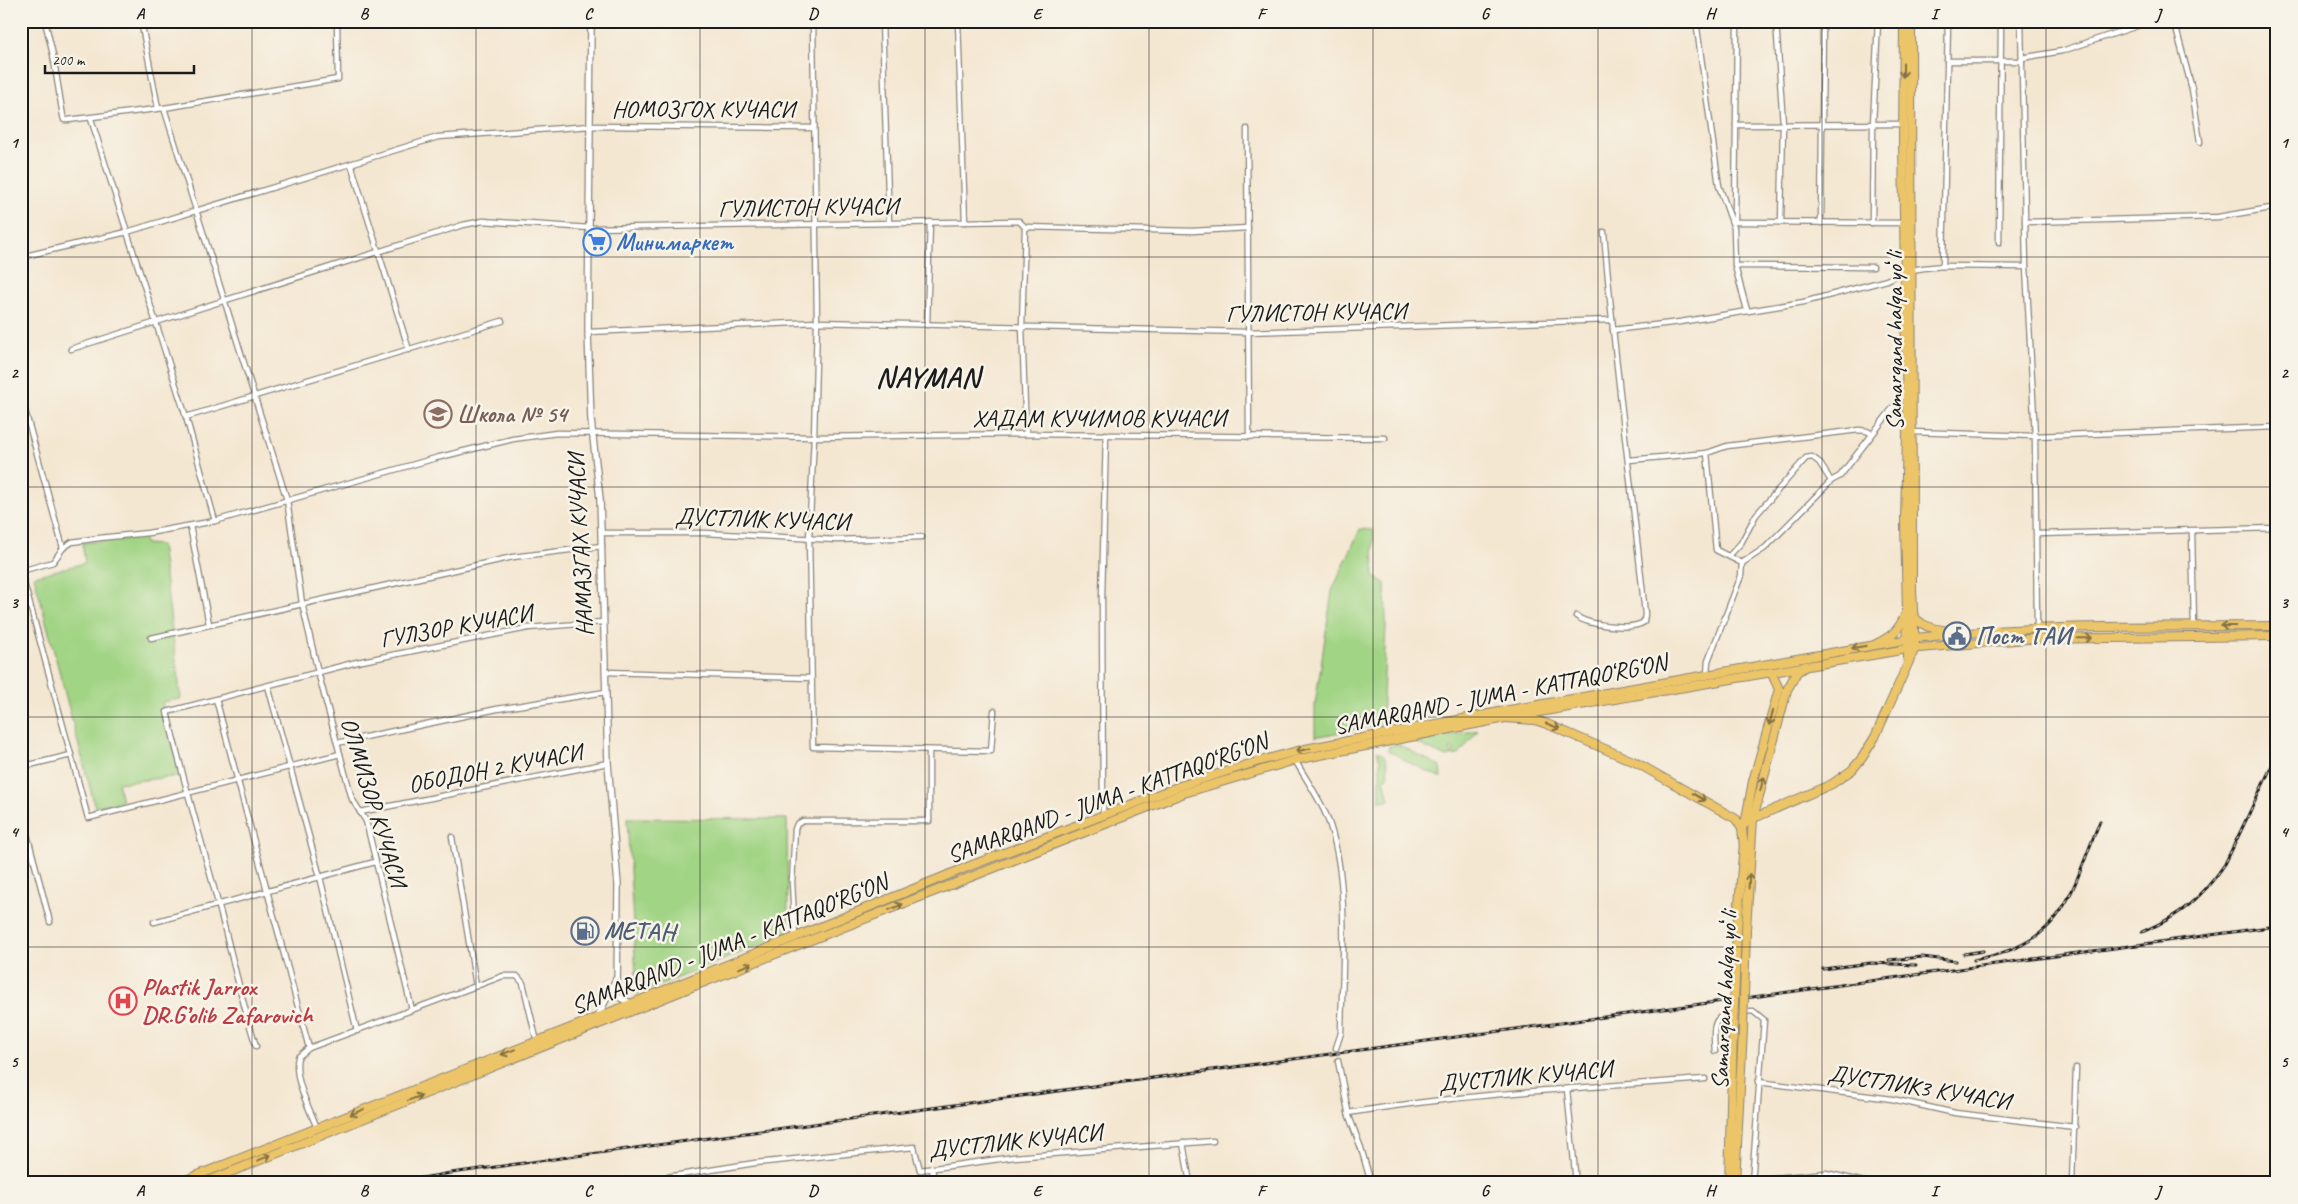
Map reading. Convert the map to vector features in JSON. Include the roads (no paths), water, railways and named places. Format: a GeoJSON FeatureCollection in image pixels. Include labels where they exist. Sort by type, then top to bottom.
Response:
{"type":"FeatureCollection","features":[{"type":"Feature","properties":{"kind":"main road","name":"Samarqand halqa yoʻli"},"geometry":{"type":"LineString","coordinates":[[1749,820],[1832,784],[1852,770],[1875,736],[1911,649],[1905,522],[1910,432],[1908,271],[1904,223],[1904,21]]}},
{"type":"Feature","properties":{"kind":"main road","name":"Samarqand halqa yoʻli"},"geometry":{"type":"LineString","coordinates":[[1910,432],[1907,390],[1911,21]]}},
{"type":"Feature","properties":{"kind":"main road"},"geometry":{"type":"LineString","coordinates":[[1876,644],[1898,629],[1910,613],[1925,625],[1958,633]]}},
{"type":"Feature","properties":{"kind":"main road","name":"SAMARQAND - JUMA - KATTAQO‘RG‘ON"},"geometry":{"type":"LineString","coordinates":[[203,1183],[337,1124],[975,864],[1025,847],[1180,786],[1280,755],[1706,674],[1911,638],[2036,627],[2277,626]]}},
{"type":"Feature","properties":{"kind":"main road","name":"SAMARQAND - JUMA - KATTAQO‘RG‘ON"},"geometry":{"type":"LineString","coordinates":[[178,1183],[317,1128],[337,1124],[843,928],[1184,793],[1295,760],[1505,718],[1911,649],[2026,639],[2277,636]]}},
{"type":"Feature","properties":{"kind":"main road","name":"Samarqand halqa yoʻli"},"geometry":{"type":"LineString","coordinates":[[1735,1183],[1752,832],[1749,820],[1787,690],[1797,672],[1806,666]]}},
{"type":"Feature","properties":{"kind":"main road","name":"Samarqand halqa yoʻli"},"geometry":{"type":"LineString","coordinates":[[1728,1183],[1733,1029],[1744,847],[1760,753],[1779,689],[1771,672]]}},
{"type":"Feature","properties":{"kind":"main road"},"geometry":{"type":"LineString","coordinates":[[1505,718],[1535,720],[1547,724],[1656,774],[1736,819],[1742,829],[1744,847]]}},
{"type":"Feature","properties":{"kind":"main road"},"geometry":{"type":"LineString","coordinates":[[1752,832],[1757,820],[1771,811]]}},
{"type":"Feature","properties":{"kind":"main road"},"geometry":{"type":"LineString","coordinates":[[1025,847],[1028,855]]}},
{"type":"Feature","properties":{"kind":"main road"},"geometry":{"type":"LineString","coordinates":[[840,920],[843,928]]}},
{"type":"Feature","properties":{"kind":"street"},"geometry":{"type":"LineString","coordinates":[[45,21],[64,120],[92,119],[338,79],[337,21]]}},
{"type":"Feature","properties":{"kind":"street"},"geometry":{"type":"LineString","coordinates":[[141,21],[158,108]]}},
{"type":"Feature","properties":{"kind":"street","name":"НАМАЗГАХ КУЧАСИ"},"geometry":{"type":"LineString","coordinates":[[591,21],[588,332],[593,433],[600,499],[608,763],[618,885],[616,977]]}},
{"type":"Feature","properties":{"kind":"street"},"geometry":{"type":"LineString","coordinates":[[813,21],[817,322],[814,436],[808,539],[813,747],[992,751],[994,711]]}},
{"type":"Feature","properties":{"kind":"street"},"geometry":{"type":"LineString","coordinates":[[882,21],[890,223]]}},
{"type":"Feature","properties":{"kind":"street"},"geometry":{"type":"LineString","coordinates":[[958,21],[964,222]]}},
{"type":"Feature","properties":{"kind":"street"},"geometry":{"type":"LineString","coordinates":[[1696,21],[1719,186],[1734,228]]}},
{"type":"Feature","properties":{"kind":"street"},"geometry":{"type":"LineString","coordinates":[[1737,21],[1735,266],[1747,310]]}},
{"type":"Feature","properties":{"kind":"street"},"geometry":{"type":"LineString","coordinates":[[1776,21],[1783,124],[1781,222]]}},
{"type":"Feature","properties":{"kind":"street"},"geometry":{"type":"LineString","coordinates":[[1821,223],[1823,21]]}},
{"type":"Feature","properties":{"kind":"street"},"geometry":{"type":"LineString","coordinates":[[1872,223],[1873,124],[1878,21]]}},
{"type":"Feature","properties":{"kind":"street"},"geometry":{"type":"LineString","coordinates":[[1943,266],[1948,21]]}},
{"type":"Feature","properties":{"kind":"street"},"geometry":{"type":"LineString","coordinates":[[1999,242],[2001,21]]}},
{"type":"Feature","properties":{"kind":"street"},"geometry":{"type":"LineString","coordinates":[[2020,21],[2026,267],[2035,436],[2036,627]]}},
{"type":"Feature","properties":{"kind":"street"},"geometry":{"type":"LineString","coordinates":[[1947,61],[2022,60],[2062,51],[2152,21]]}},
{"type":"Feature","properties":{"kind":"street"},"geometry":{"type":"LineString","coordinates":[[2174,21],[2192,89],[2200,142]]}},
{"type":"Feature","properties":{"kind":"street","name":"ОЛМИЗОР КУЧАСИ"},"geometry":{"type":"LineString","coordinates":[[164,108],[287,500],[302,603],[318,672],[352,799],[366,821],[412,1010]]}},
{"type":"Feature","properties":{"kind":"street"},"geometry":{"type":"LineString","coordinates":[[92,119],[186,417],[215,521]]}},
{"type":"Feature","properties":{"kind":"street"},"geometry":{"type":"LineString","coordinates":[[1736,125],[1903,124]]}},
{"type":"Feature","properties":{"kind":"street","name":"НОМОЗГОХ КУЧАСИ"},"geometry":{"type":"LineString","coordinates":[[21,257],[127,232],[438,137],[590,126],[814,128]]}},
{"type":"Feature","properties":{"kind":"street"},"geometry":{"type":"LineString","coordinates":[[1247,129],[1249,437]]}},
{"type":"Feature","properties":{"kind":"street"},"geometry":{"type":"LineString","coordinates":[[351,164],[409,350]]}},
{"type":"Feature","properties":{"kind":"street"},"geometry":{"type":"LineString","coordinates":[[2025,222],[2218,218],[2277,207]]}},
{"type":"Feature","properties":{"kind":"street","name":"ГУЛИСТОН КУЧАСИ"},"geometry":{"type":"LineString","coordinates":[[71,349],[379,251],[463,225],[483,221],[590,228],[1018,221],[1025,227],[1192,231],[1248,228]]}},
{"type":"Feature","properties":{"kind":"street"},"geometry":{"type":"LineString","coordinates":[[1735,221],[1904,223]]}},
{"type":"Feature","properties":{"kind":"street"},"geometry":{"type":"LineString","coordinates":[[927,325],[930,222]]}},
{"type":"Feature","properties":{"kind":"street"},"geometry":{"type":"LineString","coordinates":[[1025,227],[1022,327],[1026,434]]}},
{"type":"Feature","properties":{"kind":"street"},"geometry":{"type":"LineString","coordinates":[[1576,616],[1584,622],[1603,626],[1640,625],[1644,622],[1645,614],[1629,460],[1611,320],[1604,232]]}},
{"type":"Feature","properties":{"kind":"street"},"geometry":{"type":"LineString","coordinates":[[1735,266],[1873,267]]}},
{"type":"Feature","properties":{"kind":"street"},"geometry":{"type":"LineString","coordinates":[[1613,330],[1680,322],[1804,302],[1887,280],[1908,271],[1943,266],[2026,267]]}},
{"type":"Feature","properties":{"kind":"street","name":"ГУЛИСТОН КУЧАСИ"},"geometry":{"type":"LineString","coordinates":[[588,332],[817,322],[1247,332],[1611,320]]}},
{"type":"Feature","properties":{"kind":"street"},"geometry":{"type":"LineString","coordinates":[[186,417],[254,398],[502,321]]}},
{"type":"Feature","properties":{"kind":"street"},"geometry":{"type":"LineString","coordinates":[[1707,453],[1716,550],[1723,555],[1742,562],[1748,561],[1765,548],[1831,481],[1840,476],[1907,390]]}},
{"type":"Feature","properties":{"kind":"street"},"geometry":{"type":"LineString","coordinates":[[21,396],[63,548],[53,562],[21,572],[88,818],[340,754]]}},
{"type":"Feature","properties":{"kind":"street"},"geometry":{"type":"LineString","coordinates":[[1910,432],[2035,436],[2277,427]]}},
{"type":"Feature","properties":{"kind":"street"},"geometry":{"type":"LineString","coordinates":[[1629,460],[1707,453],[1727,446],[1859,430],[1872,434]]}},
{"type":"Feature","properties":{"kind":"street","name":"ХАДАМ КУЧИМОВ КУЧАСИ"},"geometry":{"type":"LineString","coordinates":[[63,548],[72,542],[148,533],[215,521],[436,458],[512,439],[557,433],[814,436],[1106,434],[1384,438]]}},
{"type":"Feature","properties":{"kind":"street"},"geometry":{"type":"LineString","coordinates":[[1103,816],[1102,597],[1106,434]]}},
{"type":"Feature","properties":{"kind":"street"},"geometry":{"type":"LineString","coordinates":[[1730,556],[1741,543],[1756,515],[1806,458],[1812,457],[1819,462],[1831,481]]}},
{"type":"Feature","properties":{"kind":"street"},"geometry":{"type":"LineString","coordinates":[[190,526],[209,624]]}},
{"type":"Feature","properties":{"kind":"street"},"geometry":{"type":"LineString","coordinates":[[2037,534],[2192,532],[2277,528]]}},
{"type":"Feature","properties":{"kind":"street"},"geometry":{"type":"LineString","coordinates":[[2192,532],[2194,626]]}},
{"type":"Feature","properties":{"kind":"street","name":"ДУСТЛИК КУЧАСИ"},"geometry":{"type":"LineString","coordinates":[[601,533],[705,533],[837,540],[922,537]]}},
{"type":"Feature","properties":{"kind":"street"},"geometry":{"type":"LineString","coordinates":[[151,638],[513,557],[602,546]]}},
{"type":"Feature","properties":{"kind":"street"},"geometry":{"type":"LineString","coordinates":[[1706,674],[1708,661],[1741,576],[1742,562]]}},
{"type":"Feature","properties":{"kind":"street","name":"ГУЛЗОР КУЧАСИ"},"geometry":{"type":"LineString","coordinates":[[186,793],[167,712],[357,662],[528,628],[603,622]]}},
{"type":"Feature","properties":{"kind":"street"},"geometry":{"type":"LineString","coordinates":[[606,672],[811,678]]}},
{"type":"Feature","properties":{"kind":"street"},"geometry":{"type":"LineString","coordinates":[[268,686],[320,877],[356,1031]]}},
{"type":"Feature","properties":{"kind":"street"},"geometry":{"type":"LineString","coordinates":[[337,743],[497,709],[606,692]]}},
{"type":"Feature","properties":{"kind":"street"},"geometry":{"type":"LineString","coordinates":[[216,699],[309,1048]]}},
{"type":"Feature","properties":{"kind":"street"},"geometry":{"type":"LineString","coordinates":[[795,938],[792,882],[795,829],[798,824],[803,821],[930,820],[929,751]]}},
{"type":"Feature","properties":{"kind":"street"},"geometry":{"type":"LineString","coordinates":[[21,767],[71,755]]}},
{"type":"Feature","properties":{"kind":"street"},"geometry":{"type":"LineString","coordinates":[[1295,760],[1327,816],[1340,870],[1343,915],[1342,1023],[1336,1048]]}},
{"type":"Feature","properties":{"kind":"street","name":"ОБОДОН 2 КУЧАСИ"},"geometry":{"type":"LineString","coordinates":[[360,812],[608,763]]}},
{"type":"Feature","properties":{"kind":"street"},"geometry":{"type":"LineString","coordinates":[[186,793],[219,904],[245,1013],[256,1046]]}},
{"type":"Feature","properties":{"kind":"street"},"geometry":{"type":"LineString","coordinates":[[21,811],[50,922]]}},
{"type":"Feature","properties":{"kind":"street"},"geometry":{"type":"LineString","coordinates":[[452,837],[476,986]]}},
{"type":"Feature","properties":{"kind":"street"},"geometry":{"type":"LineString","coordinates":[[154,922],[375,862]]}},
{"type":"Feature","properties":{"kind":"street"},"geometry":{"type":"LineString","coordinates":[[317,1128],[298,1074],[298,1056],[309,1048],[503,976],[516,976],[523,983],[536,1042]]}},
{"type":"Feature","properties":{"kind":"street"},"geometry":{"type":"LineString","coordinates":[[616,977],[617,996],[632,1004]]}},
{"type":"Feature","properties":{"kind":"street"},"geometry":{"type":"LineString","coordinates":[[596,1018],[616,977]]}},
{"type":"Feature","properties":{"kind":"street"},"geometry":{"type":"LineString","coordinates":[[1715,1051],[1713,1029],[1719,1018],[1728,1014],[1758,1013],[1764,1020],[1758,1082],[1753,1181],[1826,1173],[1868,1183]]}},
{"type":"Feature","properties":{"kind":"street"},"geometry":{"type":"LineString","coordinates":[[1338,1061],[1348,1113],[1371,1183]]}},
{"type":"Feature","properties":{"kind":"street"},"geometry":{"type":"LineString","coordinates":[[2072,1183],[2076,1068]]}},
{"type":"Feature","properties":{"kind":"street","name":"ДУСТЛИК КУЧАСИ"},"geometry":{"type":"LineString","coordinates":[[1348,1113],[1391,1106],[1567,1089],[1705,1079]]}},
{"type":"Feature","properties":{"kind":"street","name":"ДУСТЛИК3 КУЧАСИ"},"geometry":{"type":"LineString","coordinates":[[1758,1082],[1892,1098],[1955,1113],[2075,1127]]}},
{"type":"Feature","properties":{"kind":"street"},"geometry":{"type":"LineString","coordinates":[[1567,1089],[1576,1183]]}},
{"type":"Feature","properties":{"kind":"street","name":"ДУСТЛИК КУЧАСИ"},"geometry":{"type":"LineString","coordinates":[[629,1183],[755,1163],[914,1147],[920,1170],[1014,1156],[1213,1141]]}},
{"type":"Feature","properties":{"kind":"street"},"geometry":{"type":"LineString","coordinates":[[1183,1143],[1190,1183]]}},
{"type":"Feature","properties":{"kind":"street"},"geometry":{"type":"LineString","coordinates":[[932,1169],[935,1183]]}},
{"type":"Feature","properties":{"kind":"railway"},"geometry":{"type":"LineString","coordinates":[[2142,932],[2179,912],[2208,887],[2225,864],[2277,755]]}},
{"type":"Feature","properties":{"kind":"railway"},"geometry":{"type":"LineString","coordinates":[[1974,960],[2005,952],[2028,942],[2046,928],[2060,913],[2080,873],[2100,821]]}},
{"type":"Feature","properties":{"kind":"railway"},"geometry":{"type":"LineString","coordinates":[[393,1183],[451,1173],[2277,926]]}},
{"type":"Feature","properties":{"kind":"railway"},"geometry":{"type":"LineString","coordinates":[[1964,954],[1983,951]]}},
{"type":"Feature","properties":{"kind":"railway"},"geometry":{"type":"LineString","coordinates":[[1889,960],[1922,957],[1956,961]]}},
{"type":"Feature","properties":{"kind":"railway"},"geometry":{"type":"LineString","coordinates":[[1823,969],[1871,963],[1916,965]]}},
{"type":"Feature","properties":{"kind":"place","name":"Минимаркет"},"geometry":{"type":"Point","coordinates":[597,242]}},
{"type":"Feature","properties":{"kind":"place","name":"Школа № 54"},"geometry":{"type":"Point","coordinates":[438,414]}},
{"type":"Feature","properties":{"kind":"place","name":"Пост ГАИ"},"geometry":{"type":"Point","coordinates":[1957,636]}},
{"type":"Feature","properties":{"kind":"place","name":"МЕТАН"},"geometry":{"type":"Point","coordinates":[585,931]}},
{"type":"Feature","properties":{"kind":"place","name":"Plastik Jarrox DR.G’olib Zafarovich"},"geometry":{"type":"Point","coordinates":[123,1001]}},
{"type":"Feature","properties":{"kind":"district","name":"NAYMAN"},"geometry":{"type":"Point","coordinates":[928,377]}}]}
